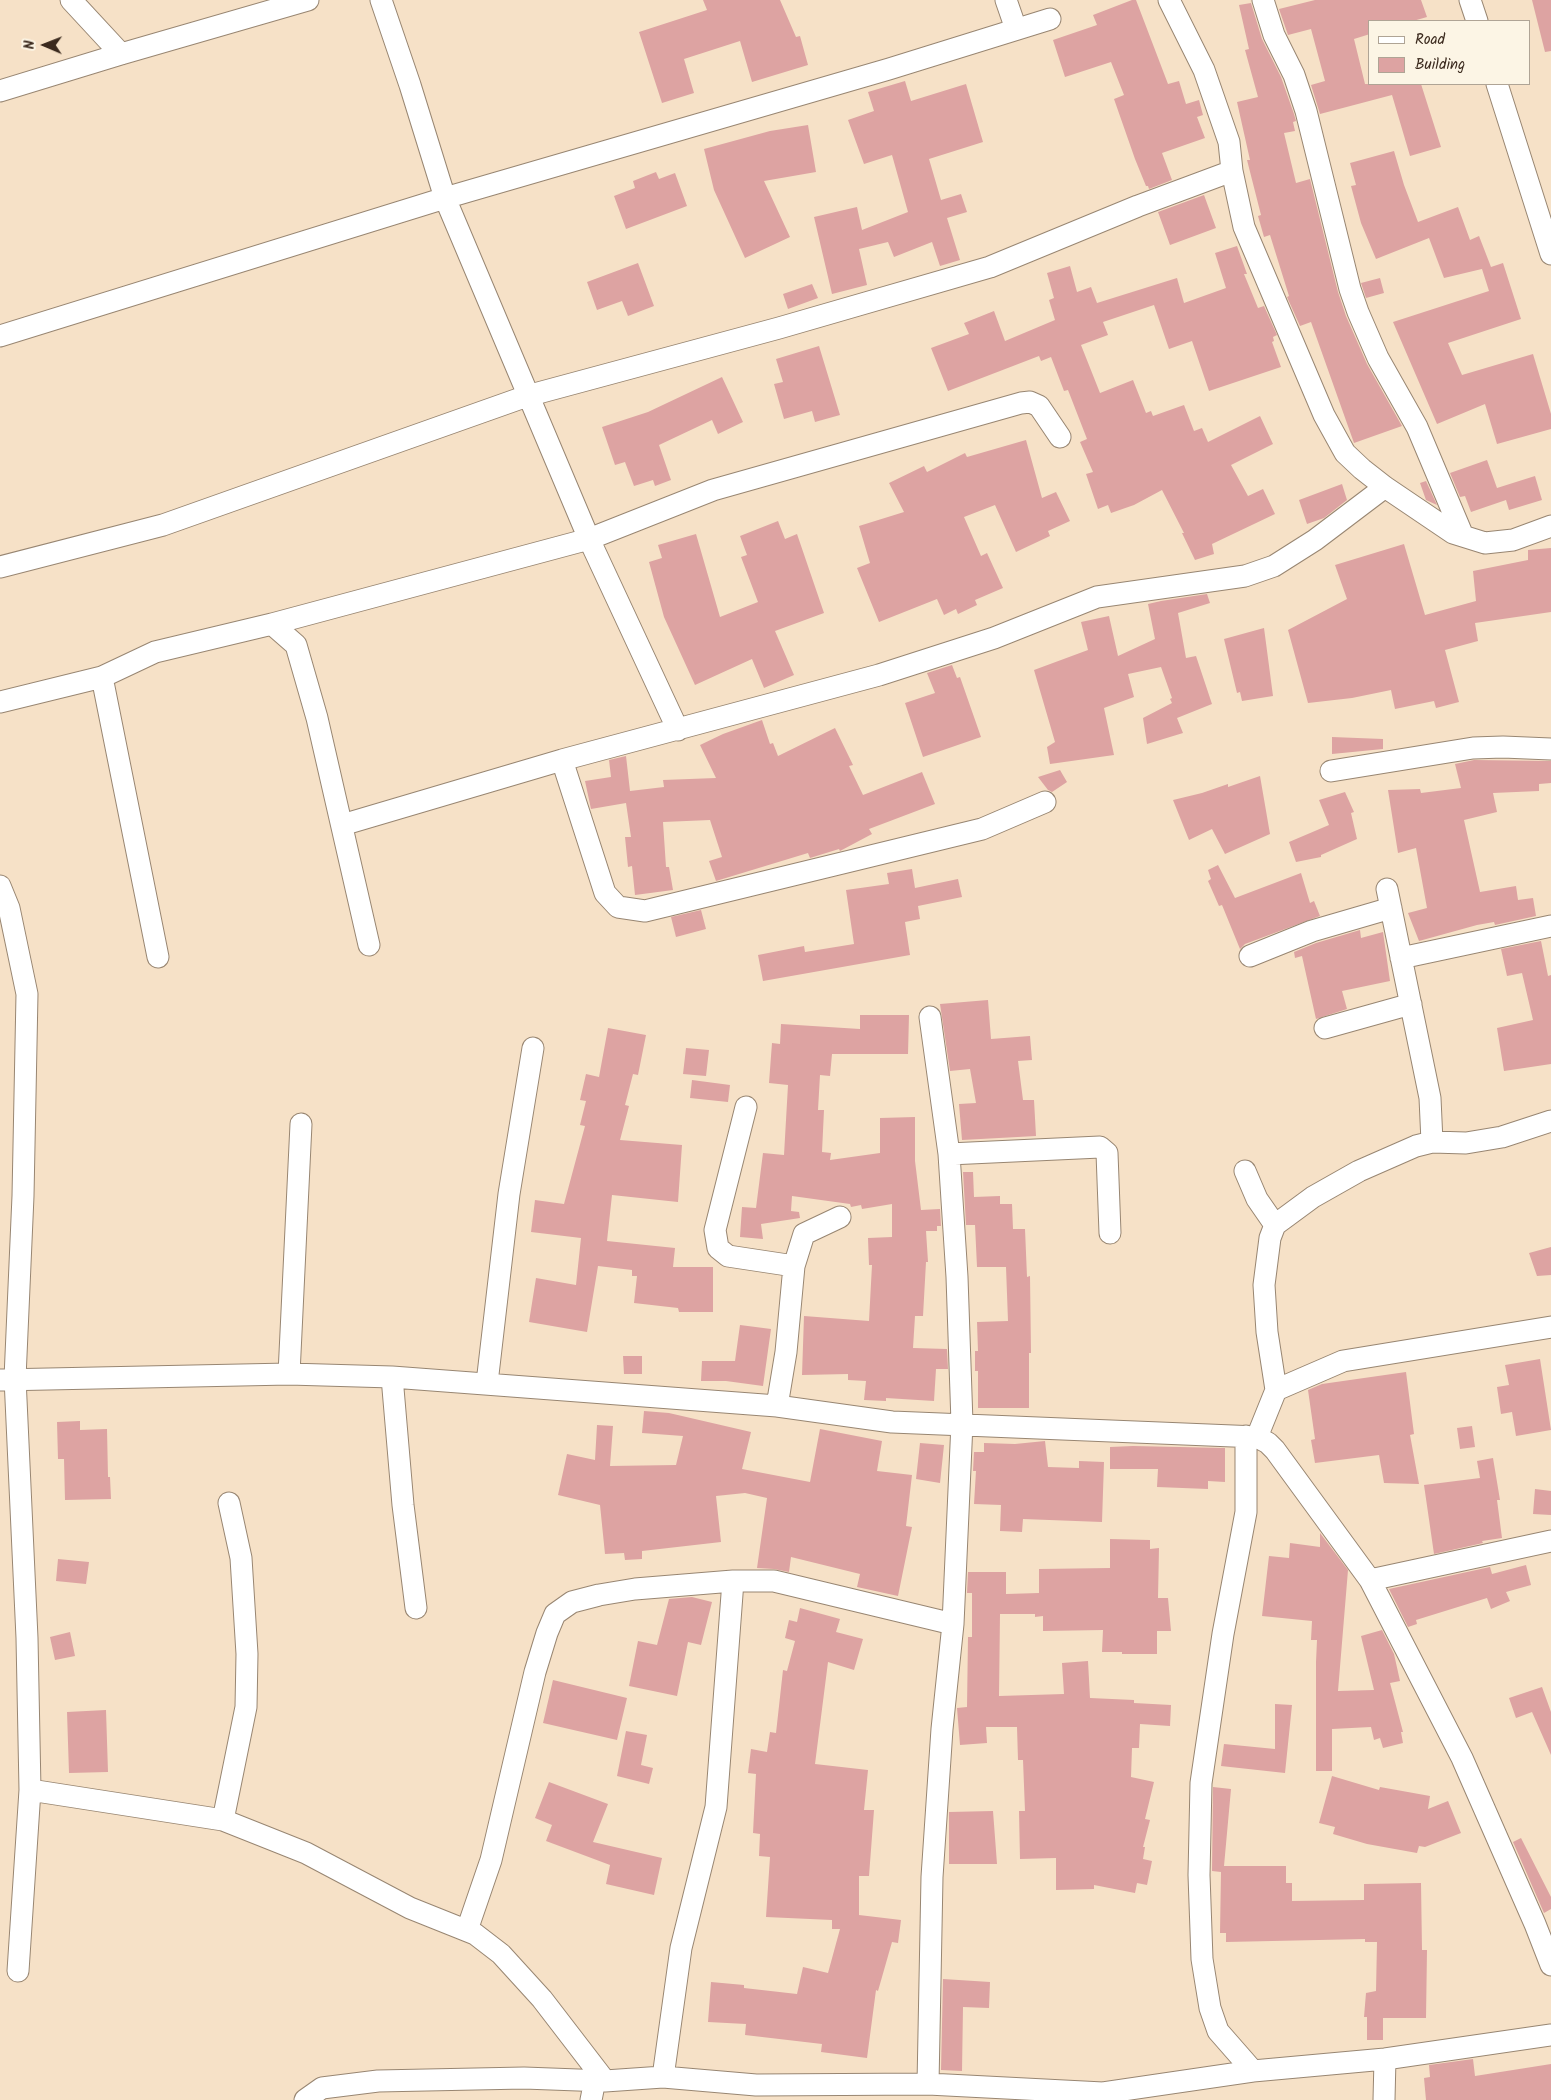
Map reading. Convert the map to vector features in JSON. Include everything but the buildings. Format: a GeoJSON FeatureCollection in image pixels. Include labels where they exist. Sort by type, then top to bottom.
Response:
{"type":"FeatureCollection","features":[{"type":"Feature","properties":{"kind":"street"},"geometry":{"type":"LineString","coordinates":[[71,0],[121,54]]}},
{"type":"Feature","properties":{"kind":"street"},"geometry":{"type":"LineString","coordinates":[[0,92],[287,3],[308,0]]}},
{"type":"Feature","properties":{"kind":"street"},"geometry":{"type":"LineString","coordinates":[[381,0],[445,198],[589,539],[678,730]]}},
{"type":"Feature","properties":{"kind":"street"},"geometry":{"type":"LineString","coordinates":[[1006,0],[1016,30]]}},
{"type":"Feature","properties":{"kind":"street"},"geometry":{"type":"LineString","coordinates":[[1170,0],[1208,81],[1220,121],[1229,142],[1232,171],[1244,227],[1324,415],[1345,453],[1362,470],[1385,487],[1453,532],[1485,544],[1514,540],[1551,526]]}},
{"type":"Feature","properties":{"kind":"street"},"geometry":{"type":"LineString","coordinates":[[1263,0],[1274,35],[1294,75],[1306,111],[1350,288],[1358,312],[1378,358],[1417,427],[1463,536]]}},
{"type":"Feature","properties":{"kind":"street"},"geometry":{"type":"LineString","coordinates":[[1470,0],[1477,20]]}},
{"type":"Feature","properties":{"kind":"street"},"geometry":{"type":"LineString","coordinates":[[0,336],[445,198],[889,69],[1050,19]]}},
{"type":"Feature","properties":{"kind":"street"},"geometry":{"type":"LineString","coordinates":[[1497,85],[1551,254]]}},
{"type":"Feature","properties":{"kind":"street"},"geometry":{"type":"LineString","coordinates":[[0,567],[163,525],[527,396],[770,330],[990,267],[1138,206],[1232,171]]}},
{"type":"Feature","properties":{"kind":"street"},"geometry":{"type":"LineString","coordinates":[[0,702],[102,677],[155,652],[272,624],[589,539],[713,490],[1021,403],[1030,402],[1038,406],[1060,437]]}},
{"type":"Feature","properties":{"kind":"street"},"geometry":{"type":"LineString","coordinates":[[342,825],[562,760],[879,675],[994,638],[1097,597],[1245,576],[1274,566],[1315,540],[1385,487]]}},
{"type":"Feature","properties":{"kind":"street"},"geometry":{"type":"LineString","coordinates":[[272,624],[296,645],[317,718],[370,945]]}},
{"type":"Feature","properties":{"kind":"street"},"geometry":{"type":"LineString","coordinates":[[102,677],[158,957]]}},
{"type":"Feature","properties":{"kind":"street"},"geometry":{"type":"LineString","coordinates":[[1331,771],[1474,748],[1551,749]]}},
{"type":"Feature","properties":{"kind":"street"},"geometry":{"type":"LineString","coordinates":[[562,760],[605,893],[618,908],[645,911],[982,829],[1045,802]]}},
{"type":"Feature","properties":{"kind":"street"},"geometry":{"type":"LineString","coordinates":[[0,886],[9,908],[27,994],[23,1196],[8,1379],[26,1638],[30,1790],[18,1971]]}},
{"type":"Feature","properties":{"kind":"street"},"geometry":{"type":"LineString","coordinates":[[1250,956],[1389,898],[1430,1098],[1432,1142]]}},
{"type":"Feature","properties":{"kind":"street"},"geometry":{"type":"LineString","coordinates":[[1401,958],[1551,926]]}},
{"type":"Feature","properties":{"kind":"street"},"geometry":{"type":"LineString","coordinates":[[1325,1028],[1411,1004]]}},
{"type":"Feature","properties":{"kind":"street"},"geometry":{"type":"LineString","coordinates":[[928,2084],[932,1878],[942,1729],[953,1624],[962,1423],[957,1277],[949,1154],[930,1017]]}},
{"type":"Feature","properties":{"kind":"street"},"geometry":{"type":"LineString","coordinates":[[486,1383],[509,1194],[533,1048]]}},
{"type":"Feature","properties":{"kind":"street"},"geometry":{"type":"LineString","coordinates":[[746,1107],[715,1230],[718,1248],[728,1256],[794,1266]]}},
{"type":"Feature","properties":{"kind":"street"},"geometry":{"type":"LineString","coordinates":[[1253,2071],[1218,2031],[1210,2008],[1202,1959],[1199,1875],[1201,1783],[1222,1634],[1246,1512],[1252,1437],[1276,1390],[1266,1332],[1264,1285],[1270,1238],[1275,1225],[1313,1197],[1359,1171],[1416,1146],[1432,1142],[1466,1144],[1502,1137],[1551,1121]]}},
{"type":"Feature","properties":{"kind":"street"},"geometry":{"type":"LineString","coordinates":[[289,1374],[301,1124]]}},
{"type":"Feature","properties":{"kind":"street"},"geometry":{"type":"LineString","coordinates":[[949,1154],[1100,1147],[1106,1152],[1110,1233]]}},
{"type":"Feature","properties":{"kind":"street"},"geometry":{"type":"LineString","coordinates":[[1245,1171],[1257,1199],[1275,1225]]}},
{"type":"Feature","properties":{"kind":"street"},"geometry":{"type":"LineString","coordinates":[[777,1406],[786,1352],[794,1266],[804,1234],[840,1217]]}},
{"type":"Feature","properties":{"kind":"street"},"geometry":{"type":"LineString","coordinates":[[1276,1390],[1343,1362],[1551,1327]]}},
{"type":"Feature","properties":{"kind":"street"},"geometry":{"type":"LineString","coordinates":[[8,1379],[289,1374],[392,1377],[777,1406],[892,1422],[962,1423],[1252,1437],[1268,1443],[1370,1580],[1462,1758],[1543,1922],[1551,1965]]}},
{"type":"Feature","properties":{"kind":"street"},"geometry":{"type":"LineString","coordinates":[[392,1377],[403,1505],[416,1608]]}},
{"type":"Feature","properties":{"kind":"street"},"geometry":{"type":"LineString","coordinates":[[224,1820],[246,1708],[247,1672],[241,1558],[229,1503]]}},
{"type":"Feature","properties":{"kind":"street"},"geometry":{"type":"LineString","coordinates":[[1370,1580],[1551,1541]]}},
{"type":"Feature","properties":{"kind":"street"},"geometry":{"type":"LineString","coordinates":[[467,1930],[491,1860],[535,1672],[546,1633],[555,1614],[572,1602],[635,1589],[749,1580],[774,1581],[953,1624]]}},
{"type":"Feature","properties":{"kind":"street"},"geometry":{"type":"LineString","coordinates":[[663,2076],[682,1948],[716,1807],[733,1581]]}},
{"type":"Feature","properties":{"kind":"street"},"geometry":{"type":"LineString","coordinates":[[30,1790],[224,1820],[306,1854],[410,1908],[475,1934],[501,1954],[542,1999],[597,2087]]}},
{"type":"Feature","properties":{"kind":"street"},"geometry":{"type":"LineString","coordinates":[[305,2100],[322,2088],[378,2081],[524,2078],[597,2087],[663,2076],[756,2093],[928,2084],[976,2094],[1103,2093],[1253,2071],[1384,2059],[1551,2035]]}},
{"type":"Feature","properties":{"kind":"street"},"geometry":{"type":"LineString","coordinates":[[1384,2059],[1384,2100]]}}]}
